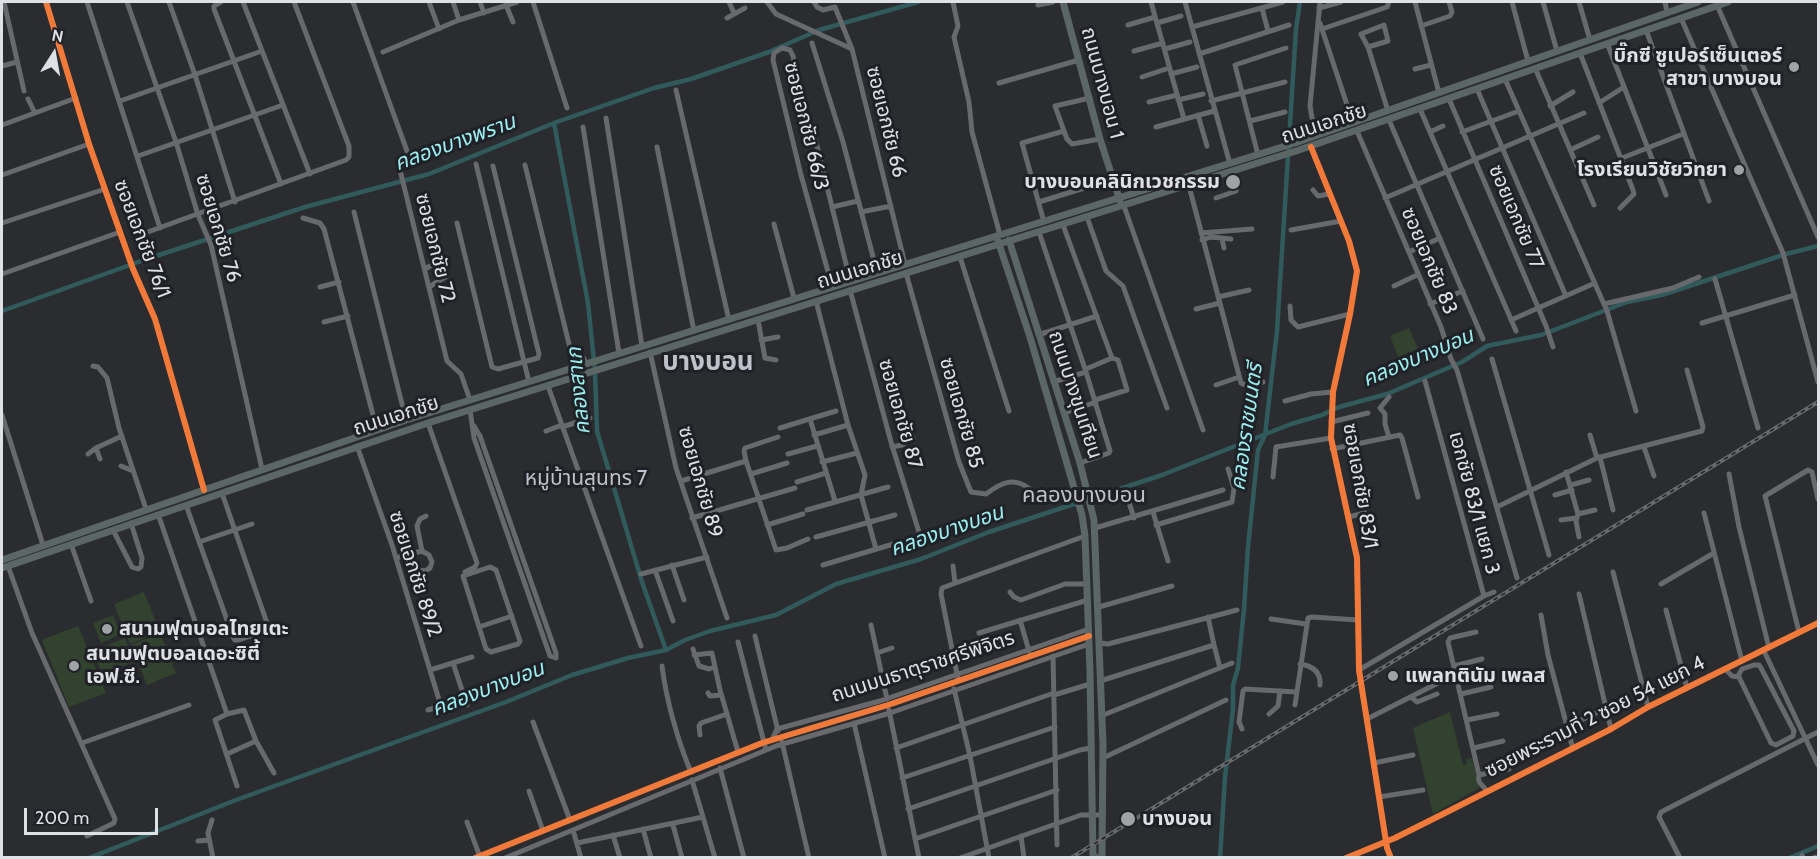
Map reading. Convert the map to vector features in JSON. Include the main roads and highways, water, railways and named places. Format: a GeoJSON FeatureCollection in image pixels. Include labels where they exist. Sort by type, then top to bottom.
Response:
{"type":"FeatureCollection","features":[{"type":"Feature","properties":{"kind":"main road","name":"ถนนบางบอน 1"},"geometry":{"type":"LineString","coordinates":[[1063,2],[1110,176],[1121,207]]}},
{"type":"Feature","properties":{"kind":"main road","name":"ถนนเอกชัย"},"geometry":{"type":"LineString","coordinates":[[2,560],[406,420],[850,280],[1281,148],[1698,2]]}},
{"type":"Feature","properties":{"kind":"main road","name":"ถนนเอกชัย"},"geometry":{"type":"LineString","coordinates":[[5,567],[428,423],[1296,152],[1728,2]]}},
{"type":"Feature","properties":{"kind":"main road"},"geometry":{"type":"LineString","coordinates":[[1458,86],[1461,94]]}},
{"type":"Feature","properties":{"kind":"main road","name":"ถนนบางขุนเทียน"},"geometry":{"type":"LineString","coordinates":[[1001,235],[1009,242],[1091,501],[1095,528],[1100,639],[1103,758],[1102,857]]}},
{"type":"Feature","properties":{"kind":"main road","name":"ถนนบางขุนเทียน"},"geometry":{"type":"LineString","coordinates":[[1001,235],[1000,245],[1080,504],[1085,536],[1093,858]]}},
{"type":"Feature","properties":{"kind":"main road"},"geometry":{"type":"LineString","coordinates":[[772,306],[766,312],[775,314]]}},
{"type":"Feature","properties":{"kind":"main road"},"geometry":{"type":"LineString","coordinates":[[748,314],[755,316],[755,321]]}},
{"type":"Feature","properties":{"kind":"main road"},"geometry":{"type":"LineString","coordinates":[[1030,337],[1038,335]]}},
{"type":"Feature","properties":{"kind":"main road"},"geometry":{"type":"LineString","coordinates":[[1089,636],[1100,639]]}},
{"type":"Feature","properties":{"kind":"main road"},"geometry":{"type":"LineString","coordinates":[[1093,858],[1102,857]]}},
{"type":"Feature","properties":{"kind":"waterway","name":"คลองบางพราน"},"geometry":{"type":"LineString","coordinates":[[2,311],[141,261],[305,207],[429,174],[554,123],[654,88],[691,79],[769,52],[819,30],[918,2]]}},
{"type":"Feature","properties":{"kind":"waterway","name":"คลองราชมนตรี"},"geometry":{"type":"LineString","coordinates":[[1220,858],[1233,685],[1238,668],[1258,450],[1265,435],[1277,331],[1296,29],[1300,2]]}},
{"type":"Feature","properties":{"kind":"waterway","name":"คลองสาเก"},"geometry":{"type":"LineString","coordinates":[[554,123],[588,303],[595,371],[597,431],[642,582],[666,650]]}},
{"type":"Feature","properties":{"kind":"waterway","name":"คลองบางบอน"},"geometry":{"type":"LineString","coordinates":[[89,858],[236,800],[506,702],[572,675],[628,658],[666,650],[710,631],[776,615],[836,584],[921,559],[989,532],[1162,475],[1339,407],[1387,394],[1462,362],[1487,346],[1541,335],[1627,302],[1662,295],[1786,254],[1818,246]]}},
{"type":"Feature","properties":{"kind":"waterway"},"geometry":{"type":"LineString","coordinates":[[1789,858],[1818,846]]}},
{"type":"Feature","properties":{"kind":"railway"},"geometry":{"type":"LineString","coordinates":[[1071,858],[1818,402]]}},
{"type":"Feature","properties":{"kind":"place","name":"บิ๊กซี ซูเปอร์เซ็นเตอร์ สาขา บางบอน"},"geometry":{"type":"Point","coordinates":[1794,67]}},
{"type":"Feature","properties":{"kind":"place","name":"โรงเรียนวิชัยวิทยา"},"geometry":{"type":"Point","coordinates":[1739,170]}},
{"type":"Feature","properties":{"kind":"place","name":"บางบอนคลินิกเวชกรรม"},"geometry":{"type":"Point","coordinates":[1233,182]}},
{"type":"Feature","properties":{"kind":"place","name":"สนามฟุตบอลไทยเตะ"},"geometry":{"type":"Point","coordinates":[107,629]}},
{"type":"Feature","properties":{"kind":"place","name":"สนามฟุตบอลเดอะซิตี้ เอฟ.ซี."},"geometry":{"type":"Point","coordinates":[74,666]}},
{"type":"Feature","properties":{"kind":"place","name":"แพลทตินัม เพลส"},"geometry":{"type":"Point","coordinates":[1393,676]}},
{"type":"Feature","properties":{"kind":"place","name":"บางบอน"},"geometry":{"type":"Point","coordinates":[1128,819]}},
{"type":"Feature","properties":{"kind":"district","name":"บางบอน"},"geometry":{"type":"Point","coordinates":[708,362]}},
{"type":"Feature","properties":{"kind":"district","name":"หมู่บ้านสุนทร 7"},"geometry":{"type":"Point","coordinates":[586,479]}},
{"type":"Feature","properties":{"kind":"district","name":"คลองบางบอน"},"geometry":{"type":"Point","coordinates":[1084,496]}}]}
